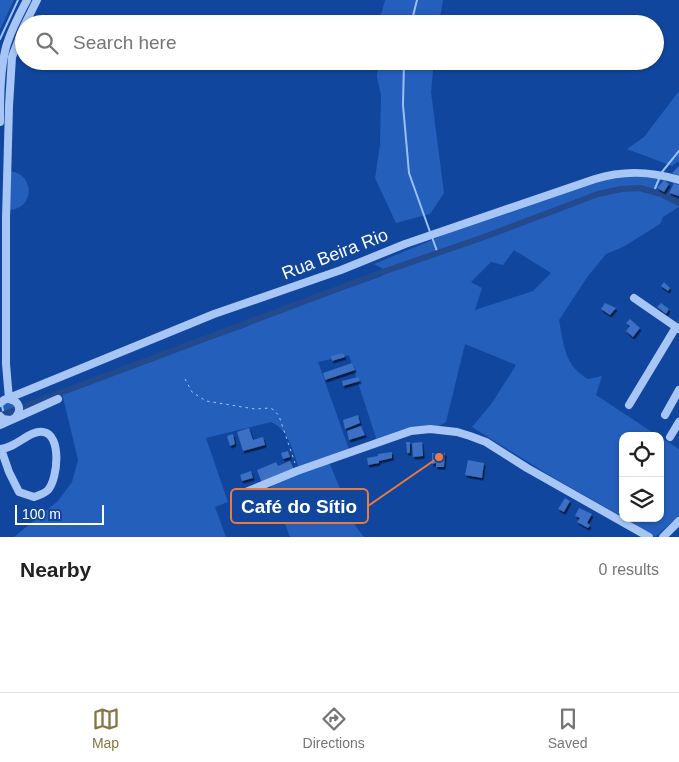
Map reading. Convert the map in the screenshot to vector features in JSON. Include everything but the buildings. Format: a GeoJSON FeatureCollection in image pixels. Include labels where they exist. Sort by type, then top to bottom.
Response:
{"type":"FeatureCollection","features":[{"type":"Feature","properties":{"kind":"street"},"geometry":{"type":"LineString","coordinates":[[20,15],[27,0]]}},
{"type":"Feature","properties":{"kind":"street"},"geometry":{"type":"LineString","coordinates":[[29,15],[37,0]]}},
{"type":"Feature","properties":{"kind":"street"},"geometry":{"type":"LineString","coordinates":[[0,122],[1,73],[6,47],[15,24]]}},
{"type":"Feature","properties":{"kind":"street"},"geometry":{"type":"LineString","coordinates":[[0,416],[3,419],[13,419],[19,412],[19,406],[15,401],[9,399],[6,364],[8,106],[12,57],[15,49]]}},
{"type":"Feature","properties":{"kind":"street","name":"Rua Beira Rio"},"geometry":{"type":"LineString","coordinates":[[0,403],[214,314],[340,270],[405,244],[608,175],[629,172],[661,175],[679,180]]}},
{"type":"Feature","properties":{"kind":"street"},"geometry":{"type":"LineString","coordinates":[[629,405],[677,328],[634,298]]}},
{"type":"Feature","properties":{"kind":"street"},"geometry":{"type":"LineString","coordinates":[[664,415],[679,390]]}},
{"type":"Feature","properties":{"kind":"street"},"geometry":{"type":"LineString","coordinates":[[0,398],[0,403]]}},
{"type":"Feature","properties":{"kind":"street"},"geometry":{"type":"LineString","coordinates":[[0,425],[58,399]]}},
{"type":"Feature","properties":{"kind":"street"},"geometry":{"type":"LineString","coordinates":[[670,437],[679,422]]}},
{"type":"Feature","properties":{"kind":"street"},"geometry":{"type":"LineString","coordinates":[[236,496],[297,471],[411,431],[430,429],[457,432],[486,442],[527,468],[649,537]]}},
{"type":"Feature","properties":{"kind":"street"},"geometry":{"type":"LineString","coordinates":[[38,432],[49,434],[55,450],[57,467],[51,486],[46,492],[34,497],[19,492],[0,449],[14,446],[38,432]]}},
{"type":"Feature","properties":{"kind":"street"},"geometry":{"type":"LineString","coordinates":[[663,537],[672,534],[679,521]]}},
{"type":"Feature","properties":{"kind":"path"},"geometry":{"type":"LineString","coordinates":[[185,379],[192,392],[206,401],[254,409],[270,408],[274,410],[279,416],[297,471]]}},
{"type":"Feature","properties":{"kind":"shaded area"},"geometry":{"type":"Polygon","coordinates":[[[0,0],[14,0],[0,30],[0,0]]]}},
{"type":"Feature","properties":{"kind":"shaded area"},"geometry":{"type":"Polygon","coordinates":[[[385,0],[443,0],[440,15],[380,15],[385,0]]]}},
{"type":"Feature","properties":{"kind":"shaded area"},"geometry":{"type":"Polygon","coordinates":[[[377,70],[433,70],[431,92],[444,193],[430,214],[396,223],[375,178],[380,145],[381,95],[377,70]]]}},
{"type":"Feature","properties":{"kind":"shaded area"},"geometry":{"type":"Polygon","coordinates":[[[679,91],[679,161],[672,166],[627,149],[644,137],[679,91]]]}},
{"type":"Feature","properties":{"kind":"shaded area"},"geometry":{"type":"Polygon","coordinates":[[[10,171],[18,173],[24,178],[28,184],[29,191],[28,198],[24,203],[18,208],[10,210],[10,171]]]}},
{"type":"Feature","properties":{"kind":"shaded area"},"geometry":{"type":"Polygon","coordinates":[[[622,175],[662,178],[656,189],[667,193],[677,200],[679,207],[663,217],[660,224],[623,247],[606,254],[588,276],[559,320],[566,354],[574,367],[588,379],[602,376],[596,395],[652,432],[619,432],[619,515],[554,478],[472,427],[492,403],[516,365],[465,344],[446,422],[433,429],[377,441],[349,355],[318,362],[350,452],[329,462],[356,527],[364,537],[290,537],[270,485],[300,472],[287,437],[283,431],[271,422],[206,438],[228,502],[215,507],[226,537],[14,537],[58,501],[72,482],[78,460],[62,393],[102,380],[382,276],[383,273],[381,271],[383,269],[374,264],[449,233],[598,179],[622,175]],[[514,250],[503,265],[491,262],[471,282],[482,288],[475,310],[533,291],[551,273],[514,250]]]}},
{"type":"Feature","properties":{"kind":"shaded area"},"geometry":{"type":"Polygon","coordinates":[[[5,403],[11,403],[15,410],[11,417],[5,417],[1,413],[1,407],[5,403]]]}},
{"type":"Feature","properties":{"kind":"shaded area"},"geometry":{"type":"Polygon","coordinates":[[[664,440],[679,449],[679,516],[655,537],[631,522],[664,522],[664,440]]]}},
{"type":"Feature","properties":{"kind":"waterway"},"geometry":{"type":"LineString","coordinates":[[0,39],[18,0]]}},
{"type":"Feature","properties":{"kind":"waterway"},"geometry":{"type":"LineString","coordinates":[[413,15],[417,0]]}},
{"type":"Feature","properties":{"kind":"waterway"},"geometry":{"type":"LineString","coordinates":[[404,70],[403,105],[409,173],[430,232]]}},
{"type":"Feature","properties":{"kind":"waterway"},"geometry":{"type":"LineString","coordinates":[[662,172],[679,151]]}},
{"type":"Feature","properties":{"kind":"waterway"},"geometry":{"type":"LineString","coordinates":[[654,191],[659,179]]}},
{"type":"Feature","properties":{"kind":"waterway"},"geometry":{"type":"LineString","coordinates":[[4,414],[380,273],[484,237],[598,194],[621,189],[640,188],[661,194],[679,203]]}},
{"type":"Feature","properties":{"kind":"waterway"},"geometry":{"type":"LineString","coordinates":[[432,237],[438,254]]}},
{"type":"Feature","properties":{"kind":"waterway"},"geometry":{"type":"LineString","coordinates":[[2,406],[4,414]]}},
{"type":"Feature","properties":{"kind":"place","name":"Café do Sítio"},"geometry":{"type":"Point","coordinates":[439,457]}}]}
